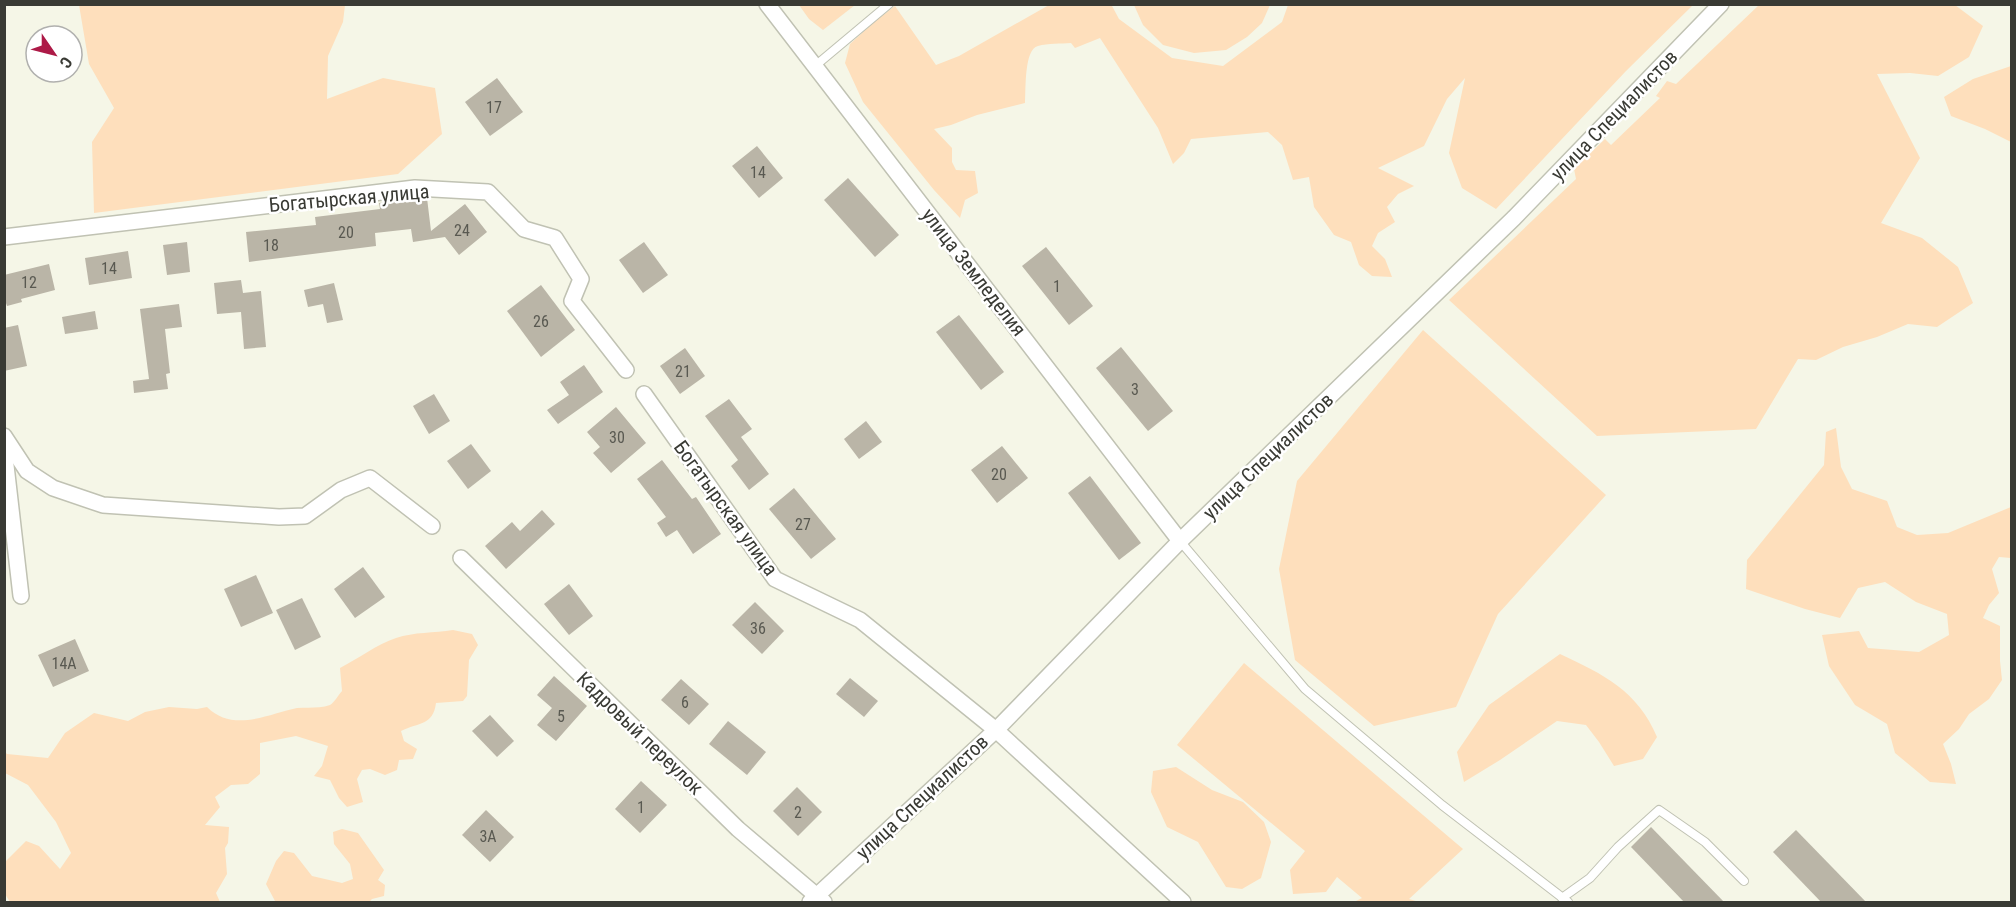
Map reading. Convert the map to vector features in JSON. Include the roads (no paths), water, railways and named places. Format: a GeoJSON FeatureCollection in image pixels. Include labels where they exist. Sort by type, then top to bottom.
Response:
{"type":"FeatureCollection","features":[{"type":"Feature","properties":{"kind":"street","name":"улица Земледелия"},"geometry":{"type":"LineString","coordinates":[[767,4],[1179,541]]}},
{"type":"Feature","properties":{"kind":"street","name":"улица Специалистов"},"geometry":{"type":"LineString","coordinates":[[817,900],[996,730],[1179,541],[1514,218],[1722,4]]}},
{"type":"Feature","properties":{"kind":"street","name":"Богатырская улица"},"geometry":{"type":"LineString","coordinates":[[4,237],[415,188],[488,192],[524,229],[555,238],[581,279],[572,301],[626,370]]}},
{"type":"Feature","properties":{"kind":"street","name":"Богатырская улица"},"geometry":{"type":"LineString","coordinates":[[644,394],[775,579],[860,620],[996,730],[1183,903]]}},
{"type":"Feature","properties":{"kind":"street"},"geometry":{"type":"LineString","coordinates":[[4,436],[27,471],[53,488],[103,505],[279,517],[305,516],[341,490],[370,477],[432,526]]}},
{"type":"Feature","properties":{"kind":"street"},"geometry":{"type":"LineString","coordinates":[[4,448],[21,596]]}},
{"type":"Feature","properties":{"kind":"street","name":"Кадровый переулок"},"geometry":{"type":"LineString","coordinates":[[460,558],[738,829],[817,900]]}},
{"type":"Feature","properties":{"kind":"lane"},"geometry":{"type":"LineString","coordinates":[[815,66],[889,4]]}},
{"type":"Feature","properties":{"kind":"lane"},"geometry":{"type":"LineString","coordinates":[[1179,541],[1305,689],[1442,805],[1565,900],[1659,810],[1705,842],[1744,881]]}}]}
